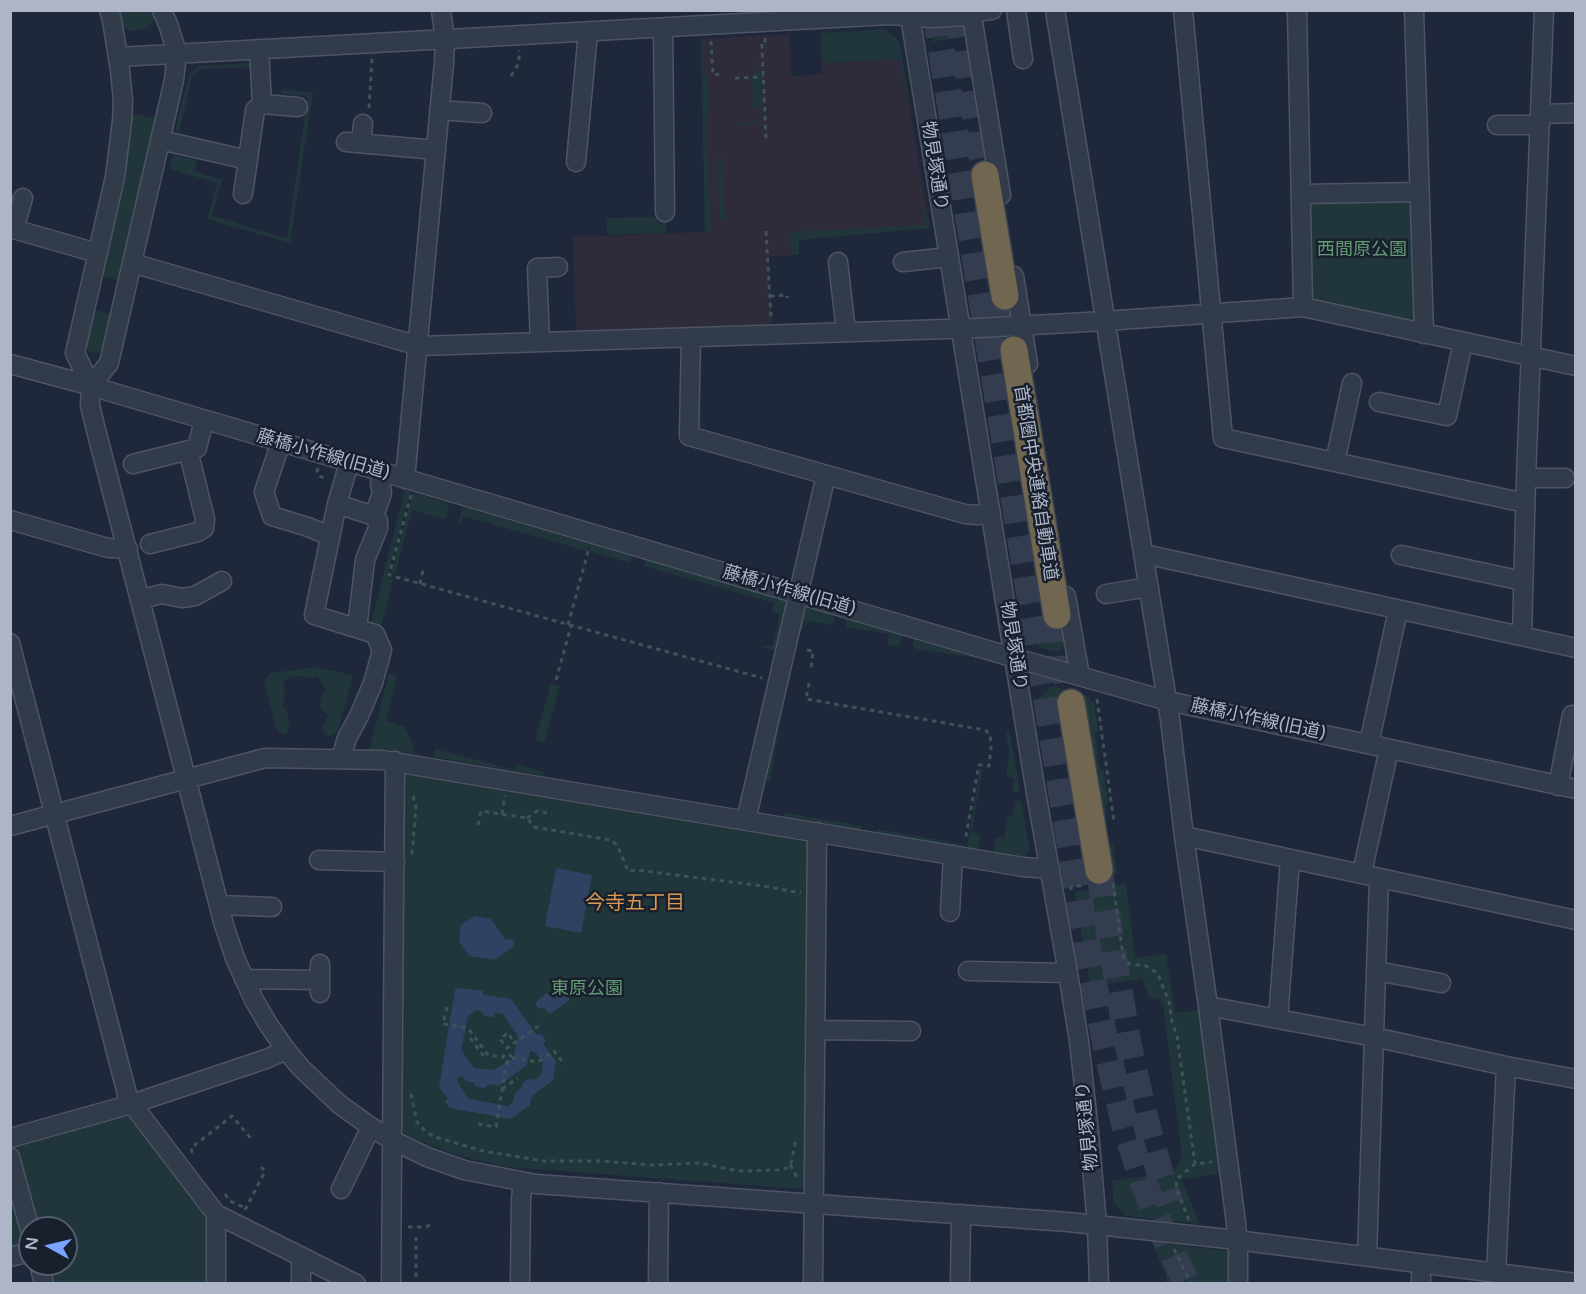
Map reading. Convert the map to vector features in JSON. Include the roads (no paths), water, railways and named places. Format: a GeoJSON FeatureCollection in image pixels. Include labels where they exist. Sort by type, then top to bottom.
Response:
{"type":"FeatureCollection","features":[{"type":"Feature","properties":{"kind":"highway"},"geometry":{"type":"LineString","coordinates":[[985,175],[1005,296]]}},
{"type":"Feature","properties":{"kind":"highway","name":"首都圏中央連絡自動車道"},"geometry":{"type":"LineString","coordinates":[[1018,338],[1057,615]]}},
{"type":"Feature","properties":{"kind":"highway"},"geometry":{"type":"LineString","coordinates":[[1084,701],[1101,878]]}},
{"type":"Feature","properties":{"kind":"street"},"geometry":{"type":"LineString","coordinates":[[109,10],[123,101],[120,139],[114,177],[75,353],[91,386],[90,405],[227,936],[244,979],[268,1024],[286,1050],[339,1104],[392,1140],[427,1156],[464,1170],[523,1182],[1097,1225],[1575,1283]]}},
{"type":"Feature","properties":{"kind":"street"},"geometry":{"type":"LineString","coordinates":[[91,386],[109,363],[174,80],[177,53],[162,10]]}},
{"type":"Feature","properties":{"kind":"street"},"geometry":{"type":"LineString","coordinates":[[409,485],[418,346],[445,40],[441,10]]}},
{"type":"Feature","properties":{"kind":"street"},"geometry":{"type":"LineString","coordinates":[[118,57],[951,10]]}},
{"type":"Feature","properties":{"kind":"street"},"geometry":{"type":"LineString","coordinates":[[909,13],[932,18],[964,16],[970,11],[992,10]]}},
{"type":"Feature","properties":{"kind":"street"},"geometry":{"type":"LineString","coordinates":[[1016,10],[1023,58]]}},
{"type":"Feature","properties":{"kind":"street"},"geometry":{"type":"LineString","coordinates":[[1055,10],[1168,701],[1238,1241],[1238,1284]]}},
{"type":"Feature","properties":{"kind":"street"},"geometry":{"type":"LineString","coordinates":[[1183,10],[1222,438],[1525,502]]}},
{"type":"Feature","properties":{"kind":"street"},"geometry":{"type":"LineString","coordinates":[[1297,10],[1303,307]]}},
{"type":"Feature","properties":{"kind":"street"},"geometry":{"type":"LineString","coordinates":[[1414,10],[1424,333]]}},
{"type":"Feature","properties":{"kind":"street"},"geometry":{"type":"LineString","coordinates":[[1522,636],[1544,10]]}},
{"type":"Feature","properties":{"kind":"street"},"geometry":{"type":"LineString","coordinates":[[970,11],[1018,338],[1080,676]]}},
{"type":"Feature","properties":{"kind":"street","name":"物見塚通り"},"geometry":{"type":"LineString","coordinates":[[909,13],[1079,1041],[1097,1225],[1099,1284]]}},
{"type":"Feature","properties":{"kind":"street"},"geometry":{"type":"LineString","coordinates":[[663,28],[658,193],[665,212]]}},
{"type":"Feature","properties":{"kind":"street"},"geometry":{"type":"LineString","coordinates":[[576,162],[588,32]]}},
{"type":"Feature","properties":{"kind":"street"},"geometry":{"type":"LineString","coordinates":[[243,195],[255,110],[261,104],[259,49]]}},
{"type":"Feature","properties":{"kind":"street"},"geometry":{"type":"LineString","coordinates":[[261,104],[298,107]]}},
{"type":"Feature","properties":{"kind":"street"},"geometry":{"type":"LineString","coordinates":[[439,110],[482,113]]}},
{"type":"Feature","properties":{"kind":"street"},"geometry":{"type":"LineString","coordinates":[[1497,125],[1575,113]]}},
{"type":"Feature","properties":{"kind":"street"},"geometry":{"type":"LineString","coordinates":[[365,120],[353,142],[436,150]]}},
{"type":"Feature","properties":{"kind":"street"},"geometry":{"type":"LineString","coordinates":[[160,140],[248,160]]}},
{"type":"Feature","properties":{"kind":"street"},"geometry":{"type":"LineString","coordinates":[[1301,194],[1420,192]]}},
{"type":"Feature","properties":{"kind":"street"},"geometry":{"type":"LineString","coordinates":[[22,198],[12,229],[97,253]]}},
{"type":"Feature","properties":{"kind":"street"},"geometry":{"type":"LineString","coordinates":[[903,262],[949,257]]}},
{"type":"Feature","properties":{"kind":"street"},"geometry":{"type":"LineString","coordinates":[[838,262],[846,332]]}},
{"type":"Feature","properties":{"kind":"street"},"geometry":{"type":"LineString","coordinates":[[132,263],[418,346],[960,328],[1018,338],[1105,321],[1303,307],[1575,366]]}},
{"type":"Feature","properties":{"kind":"street"},"geometry":{"type":"LineString","coordinates":[[540,342],[537,268],[558,267]]}},
{"type":"Feature","properties":{"kind":"street"},"geometry":{"type":"LineString","coordinates":[[691,337],[689,436],[965,514],[991,513]]}},
{"type":"Feature","properties":{"kind":"street"},"geometry":{"type":"LineString","coordinates":[[1379,402],[1447,416],[1463,342]]}},
{"type":"Feature","properties":{"kind":"street","name":"藤橋小作線(旧道)"},"geometry":{"type":"LineString","coordinates":[[10,364],[383,472],[409,485],[799,594],[1168,701],[1567,788]]}},
{"type":"Feature","properties":{"kind":"street"},"geometry":{"type":"LineString","coordinates":[[1335,462],[1345,393]]}},
{"type":"Feature","properties":{"kind":"street"},"geometry":{"type":"LineString","coordinates":[[133,464],[197,448],[204,420]]}},
{"type":"Feature","properties":{"kind":"street"},"geometry":{"type":"LineString","coordinates":[[281,442],[264,492],[272,516],[330,536]]}},
{"type":"Feature","properties":{"kind":"street"},"geometry":{"type":"LineString","coordinates":[[150,544],[198,532],[204,528],[205,519],[188,450]]}},
{"type":"Feature","properties":{"kind":"street"},"geometry":{"type":"LineString","coordinates":[[341,759],[347,738],[374,683],[382,650],[375,634],[314,615],[337,504],[349,463]]}},
{"type":"Feature","properties":{"kind":"street"},"geometry":{"type":"LineString","coordinates":[[374,516],[382,493],[380,483],[383,472]]}},
{"type":"Feature","properties":{"kind":"street"},"geometry":{"type":"LineString","coordinates":[[746,820],[826,475]]}},
{"type":"Feature","properties":{"kind":"street"},"geometry":{"type":"LineString","coordinates":[[1526,478],[1565,478]]}},
{"type":"Feature","properties":{"kind":"street"},"geometry":{"type":"LineString","coordinates":[[337,504],[374,516],[378,521],[378,528],[365,560],[357,628]]}},
{"type":"Feature","properties":{"kind":"street"},"geometry":{"type":"LineString","coordinates":[[10,520],[108,548],[128,549]]}},
{"type":"Feature","properties":{"kind":"street"},"geometry":{"type":"LineString","coordinates":[[1401,555],[1425,552],[1523,581]]}},
{"type":"Feature","properties":{"kind":"street"},"geometry":{"type":"LineString","coordinates":[[1144,554],[1575,648]]}},
{"type":"Feature","properties":{"kind":"street"},"geometry":{"type":"LineString","coordinates":[[141,599],[162,594],[182,598],[195,596],[222,580]]}},
{"type":"Feature","properties":{"kind":"street"},"geometry":{"type":"LineString","coordinates":[[1106,594],[1149,587]]}},
{"type":"Feature","properties":{"kind":"street"},"geometry":{"type":"LineString","coordinates":[[1370,744],[1398,610]]}},
{"type":"Feature","properties":{"kind":"street"},"geometry":{"type":"LineString","coordinates":[[10,643],[17,696],[56,814],[132,1104],[216,1214],[356,1284]]}},
{"type":"Feature","properties":{"kind":"street"},"geometry":{"type":"LineString","coordinates":[[1567,788],[1572,716]]}},
{"type":"Feature","properties":{"kind":"street"},"geometry":{"type":"LineString","coordinates":[[1366,1256],[1376,971],[1371,876],[1389,749]]}},
{"type":"Feature","properties":{"kind":"street"},"geometry":{"type":"LineString","coordinates":[[10,826],[265,758],[341,759],[817,832],[958,851],[1023,867],[1050,869]]}},
{"type":"Feature","properties":{"kind":"street"},"geometry":{"type":"LineString","coordinates":[[391,1284],[392,1140],[403,862],[395,766]]}},
{"type":"Feature","properties":{"kind":"street"},"geometry":{"type":"LineString","coordinates":[[813,1284],[817,832]]}},
{"type":"Feature","properties":{"kind":"street"},"geometry":{"type":"LineString","coordinates":[[1184,836],[1575,920]]}},
{"type":"Feature","properties":{"kind":"street"},"geometry":{"type":"LineString","coordinates":[[950,912],[958,851]]}},
{"type":"Feature","properties":{"kind":"street"},"geometry":{"type":"LineString","coordinates":[[1278,1019],[1290,859]]}},
{"type":"Feature","properties":{"kind":"street"},"geometry":{"type":"LineString","coordinates":[[319,860],[403,862]]}},
{"type":"Feature","properties":{"kind":"street"},"geometry":{"type":"LineString","coordinates":[[219,905],[272,907]]}},
{"type":"Feature","properties":{"kind":"street"},"geometry":{"type":"LineString","coordinates":[[968,971],[1068,973]]}},
{"type":"Feature","properties":{"kind":"street"},"geometry":{"type":"LineString","coordinates":[[1376,971],[1441,983]]}},
{"type":"Feature","properties":{"kind":"street"},"geometry":{"type":"LineString","coordinates":[[244,979],[320,979]]}},
{"type":"Feature","properties":{"kind":"street"},"geometry":{"type":"LineString","coordinates":[[1208,1006],[1374,1037],[1575,1079]]}},
{"type":"Feature","properties":{"kind":"street"},"geometry":{"type":"LineString","coordinates":[[815,1030],[900,1036]]}},
{"type":"Feature","properties":{"kind":"street"},"geometry":{"type":"LineString","coordinates":[[10,1138],[132,1104],[266,1059],[286,1050]]}},
{"type":"Feature","properties":{"kind":"street"},"geometry":{"type":"LineString","coordinates":[[1496,1273],[1506,1066]]}},
{"type":"Feature","properties":{"kind":"street"},"geometry":{"type":"LineString","coordinates":[[341,1189],[371,1127]]}},
{"type":"Feature","properties":{"kind":"street"},"geometry":{"type":"LineString","coordinates":[[10,1157],[26,1216]]}},
{"type":"Feature","properties":{"kind":"street"},"geometry":{"type":"LineString","coordinates":[[520,1284],[523,1182]]}},
{"type":"Feature","properties":{"kind":"street"},"geometry":{"type":"LineString","coordinates":[[658,1284],[659,1192]]}},
{"type":"Feature","properties":{"kind":"street"},"geometry":{"type":"LineString","coordinates":[[216,1214],[216,1284]]}},
{"type":"Feature","properties":{"kind":"street"},"geometry":{"type":"LineString","coordinates":[[960,1284],[961,1214]]}},
{"type":"Feature","properties":{"kind":"street"},"geometry":{"type":"LineString","coordinates":[[301,1256],[301,1284]]}},
{"type":"Feature","properties":{"kind":"street"},"geometry":{"type":"LineString","coordinates":[[1421,1264],[1421,1284]]}},
{"type":"Feature","properties":{"kind":"water"},"geometry":{"type":"Polygon","coordinates":[[[556,868],[592,875],[581,933],[545,926],[556,868]]]}},
{"type":"Feature","properties":{"kind":"water"},"geometry":{"type":"Polygon","coordinates":[[[475,916],[491,919],[505,939],[515,940],[513,947],[495,960],[469,956],[459,942],[461,925],[475,916]]]}},
{"type":"Feature","properties":{"kind":"water"},"geometry":{"type":"Polygon","coordinates":[[[458,988],[483,991],[483,995],[511,999],[536,1034],[542,1035],[546,1041],[543,1044],[556,1061],[553,1080],[532,1096],[530,1105],[511,1119],[450,1108],[445,1102],[448,1099],[439,1087],[455,990],[458,988]],[[476,1010],[468,1016],[461,1050],[474,1068],[493,1070],[513,1059],[518,1036],[503,1014],[495,1013],[494,1017],[484,1016],[481,1011],[476,1010]],[[530,1051],[527,1065],[499,1086],[489,1084],[484,1088],[475,1086],[475,1083],[459,1076],[457,1082],[469,1099],[508,1106],[513,1102],[515,1093],[523,1086],[522,1084],[528,1079],[534,1080],[541,1075],[543,1063],[535,1052],[530,1051]]]}},
{"type":"Feature","properties":{"kind":"water"},"geometry":{"type":"Polygon","coordinates":[[[563,992],[570,1000],[550,1014],[543,1007],[539,1009],[535,1003],[547,993],[554,999],[563,992]]]}},
{"type":"Feature","properties":{"kind":"tunnel"},"geometry":{"type":"LineString","coordinates":[[935,10],[1075,875],[1106,1046],[1125,1126],[1143,1181],[1161,1228],[1187,1284]]}},
{"type":"Feature","properties":{"kind":"tunnel"},"geometry":{"type":"LineString","coordinates":[[958,10],[985,175]]}},
{"type":"Feature","properties":{"kind":"tunnel"},"geometry":{"type":"LineString","coordinates":[[1005,296],[1014,350]]}},
{"type":"Feature","properties":{"kind":"tunnel"},"geometry":{"type":"LineString","coordinates":[[1057,615],[1071,703]]}},
{"type":"Feature","properties":{"kind":"tunnel"},"geometry":{"type":"LineString","coordinates":[[1099,870],[1128,1044],[1145,1119],[1170,1203]]}},
{"type":"Feature","properties":{"kind":"district","name":"今寺五丁目"},"geometry":{"type":"Point","coordinates":[635,904]}},
{"type":"Feature","properties":{"kind":"park label","name":"西間原公園"},"geometry":{"type":"Point","coordinates":[1362,250]}},
{"type":"Feature","properties":{"kind":"park label","name":"東原公園"},"geometry":{"type":"Point","coordinates":[587,989]}}]}
